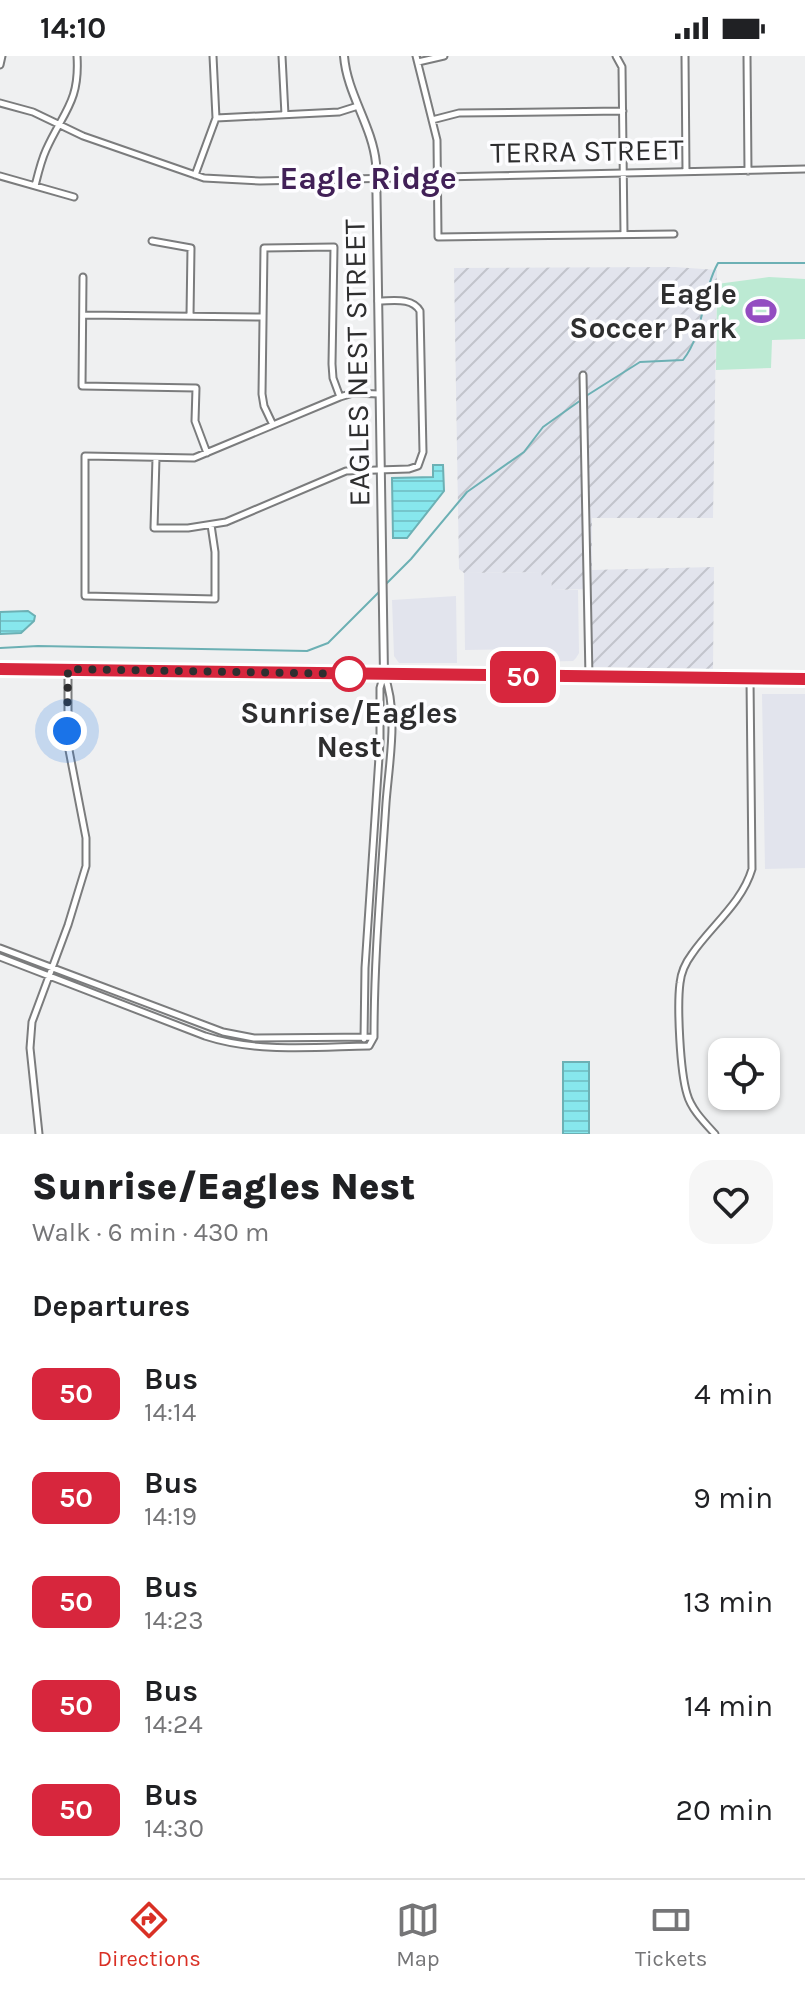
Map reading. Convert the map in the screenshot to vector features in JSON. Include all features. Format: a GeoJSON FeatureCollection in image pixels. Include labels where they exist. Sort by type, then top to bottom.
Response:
{"type":"FeatureCollection","features":[{"type":"Feature","properties":{"kind":"main road"},"geometry":{"type":"LineString","coordinates":[[0,669],[805,679]]}},
{"type":"Feature","properties":{"kind":"street"},"geometry":{"type":"LineString","coordinates":[[0,65],[2,56]]}},
{"type":"Feature","properties":{"kind":"street"},"geometry":{"type":"LineString","coordinates":[[35,186],[47,149],[77,89],[77,56]]}},
{"type":"Feature","properties":{"kind":"street"},"geometry":{"type":"LineString","coordinates":[[195,175],[216,118],[213,56]]}},
{"type":"Feature","properties":{"kind":"street"},"geometry":{"type":"LineString","coordinates":[[282,56],[285,115]]}},
{"type":"Feature","properties":{"kind":"street","name":"EAGLES NEST STREET"},"geometry":{"type":"LineString","coordinates":[[344,56],[348,79],[373,145],[376,179],[384,674],[380,688],[380,742],[365,968],[364,1037],[369,1046]]}},
{"type":"Feature","properties":{"kind":"street"},"geometry":{"type":"LineString","coordinates":[[444,56],[417,59],[438,154],[438,237],[674,234]]}},
{"type":"Feature","properties":{"kind":"street"},"geometry":{"type":"LineString","coordinates":[[616,56],[622,67],[624,234]]}},
{"type":"Feature","properties":{"kind":"street"},"geometry":{"type":"LineString","coordinates":[[685,56],[686,171]]}},
{"type":"Feature","properties":{"kind":"street"},"geometry":{"type":"LineString","coordinates":[[747,56],[748,171]]}},
{"type":"Feature","properties":{"kind":"street","name":"TERRA STREET"},"geometry":{"type":"LineString","coordinates":[[0,103],[33,112],[83,136],[195,175],[236,181],[805,169]]}},
{"type":"Feature","properties":{"kind":"street"},"geometry":{"type":"LineString","coordinates":[[216,118],[339,112],[358,106]]}},
{"type":"Feature","properties":{"kind":"street"},"geometry":{"type":"LineString","coordinates":[[432,120],[459,113],[623,111]]}},
{"type":"Feature","properties":{"kind":"street"},"geometry":{"type":"LineString","coordinates":[[0,176],[74,197]]}},
{"type":"Feature","properties":{"kind":"street"},"geometry":{"type":"LineString","coordinates":[[152,241],[191,248],[190,316]]}},
{"type":"Feature","properties":{"kind":"street"},"geometry":{"type":"LineString","coordinates":[[273,425],[262,394],[264,248],[334,247],[332,364],[340,397]]}},
{"type":"Feature","properties":{"kind":"street"},"geometry":{"type":"LineString","coordinates":[[83,277],[82,386],[196,388],[195,421],[207,453]]}},
{"type":"Feature","properties":{"kind":"street"},"geometry":{"type":"LineString","coordinates":[[156,458],[154,528],[226,522],[336,474],[356,469],[418,466],[423,456],[420,311],[414,303],[378,301]]}},
{"type":"Feature","properties":{"kind":"street"},"geometry":{"type":"LineString","coordinates":[[83,315],[262,317]]}},
{"type":"Feature","properties":{"kind":"street"},"geometry":{"type":"LineString","coordinates":[[583,375],[589,677]]}},
{"type":"Feature","properties":{"kind":"street"},"geometry":{"type":"LineString","coordinates":[[211,525],[215,552],[215,599],[85,596],[85,456],[194,458],[340,397],[353,393],[379,394]]}},
{"type":"Feature","properties":{"kind":"street"},"geometry":{"type":"LineString","coordinates":[[39,1134],[30,1039],[32,1022],[86,866],[86,838],[68,745],[68,669]]}},
{"type":"Feature","properties":{"kind":"street","name":"EAGLES NEST STREET"},"geometry":{"type":"LineString","coordinates":[[369,1046],[374,1037],[375,968],[390,736],[390,689],[384,674]]}},
{"type":"Feature","properties":{"kind":"street"},"geometry":{"type":"LineString","coordinates":[[715,1134],[695,1111],[687,1095],[683,1075],[679,992],[687,962],[740,894],[752,869],[750,679]]}},
{"type":"Feature","properties":{"kind":"street"},"geometry":{"type":"LineString","coordinates":[[0,948],[223,1032],[254,1038],[374,1037]]}},
{"type":"Feature","properties":{"kind":"street"},"geometry":{"type":"LineString","coordinates":[[0,957],[205,1036],[237,1045],[369,1046]]}},
{"type":"Feature","properties":{"kind":"shaded area"},"geometry":{"type":"Polygon","coordinates":[[[675,267],[717,270],[713,518],[592,518],[592,570],[714,567],[713,669],[592,667],[591,589],[552,590],[551,577],[542,577],[541,572],[464,573],[459,569],[454,268],[675,267]]]}},
{"type":"Feature","properties":{"kind":"shaded area"},"geometry":{"type":"Polygon","coordinates":[[[542,572],[551,576],[552,590],[578,590],[579,653],[576,658],[573,661],[526,662],[525,649],[465,650],[464,573],[542,572]]]}},
{"type":"Feature","properties":{"kind":"shaded area"},"geometry":{"type":"Polygon","coordinates":[[[456,596],[457,663],[399,663],[394,656],[392,600],[456,596]]]}},
{"type":"Feature","properties":{"kind":"shaded area"},"geometry":{"type":"Polygon","coordinates":[[[762,694],[805,694],[805,868],[765,869],[762,694]]]}},
{"type":"Feature","properties":{"kind":"green space","name":"Eagle Soccer Park"},"geometry":{"type":"Polygon","coordinates":[[[769,277],[805,279],[805,339],[772,340],[771,368],[716,370],[717,284],[769,277]]]}},
{"type":"Feature","properties":{"kind":"water"},"geometry":{"type":"Polygon","coordinates":[[[433,465],[443,465],[444,491],[407,538],[393,538],[392,478],[433,477],[433,465]]]}},
{"type":"Feature","properties":{"kind":"water"},"geometry":{"type":"Polygon","coordinates":[[[28,611],[35,616],[34,621],[21,633],[0,634],[0,612],[28,611]]]}},
{"type":"Feature","properties":{"kind":"water"},"geometry":{"type":"Polygon","coordinates":[[[563,1062],[589,1062],[589,1134],[563,1134],[563,1062]]]}},
{"type":"Feature","properties":{"kind":"waterway"},"geometry":{"type":"LineString","coordinates":[[586,396],[640,362],[683,360],[695,337],[708,287],[718,263],[805,263]]}},
{"type":"Feature","properties":{"kind":"waterway"},"geometry":{"type":"LineString","coordinates":[[384,586],[467,492],[524,452],[543,427],[581,400]]}},
{"type":"Feature","properties":{"kind":"waterway"},"geometry":{"type":"LineString","coordinates":[[0,648],[307,651],[328,643],[380,591]]}},
{"type":"Feature","properties":{"kind":"bus line","name":"50"},"geometry":{"type":"LineString","coordinates":[[0,669],[805,679]]}},
{"type":"Feature","properties":{"kind":"place","name":"Eagle Soccer Park"},"geometry":{"type":"Point","coordinates":[761,311]}},
{"type":"Feature","properties":{"kind":"place","name":"Sunrise/Eagles Nest"},"geometry":{"type":"Point","coordinates":[349,674]}},
{"type":"Feature","properties":{"kind":"district","name":"Eagle Ridge"},"geometry":{"type":"Point","coordinates":[368,178]}},
{"type":"Feature","properties":{"kind":"route"},"geometry":{"type":"LineString","coordinates":[[67,731],[68,669],[349,674]]}}]}
